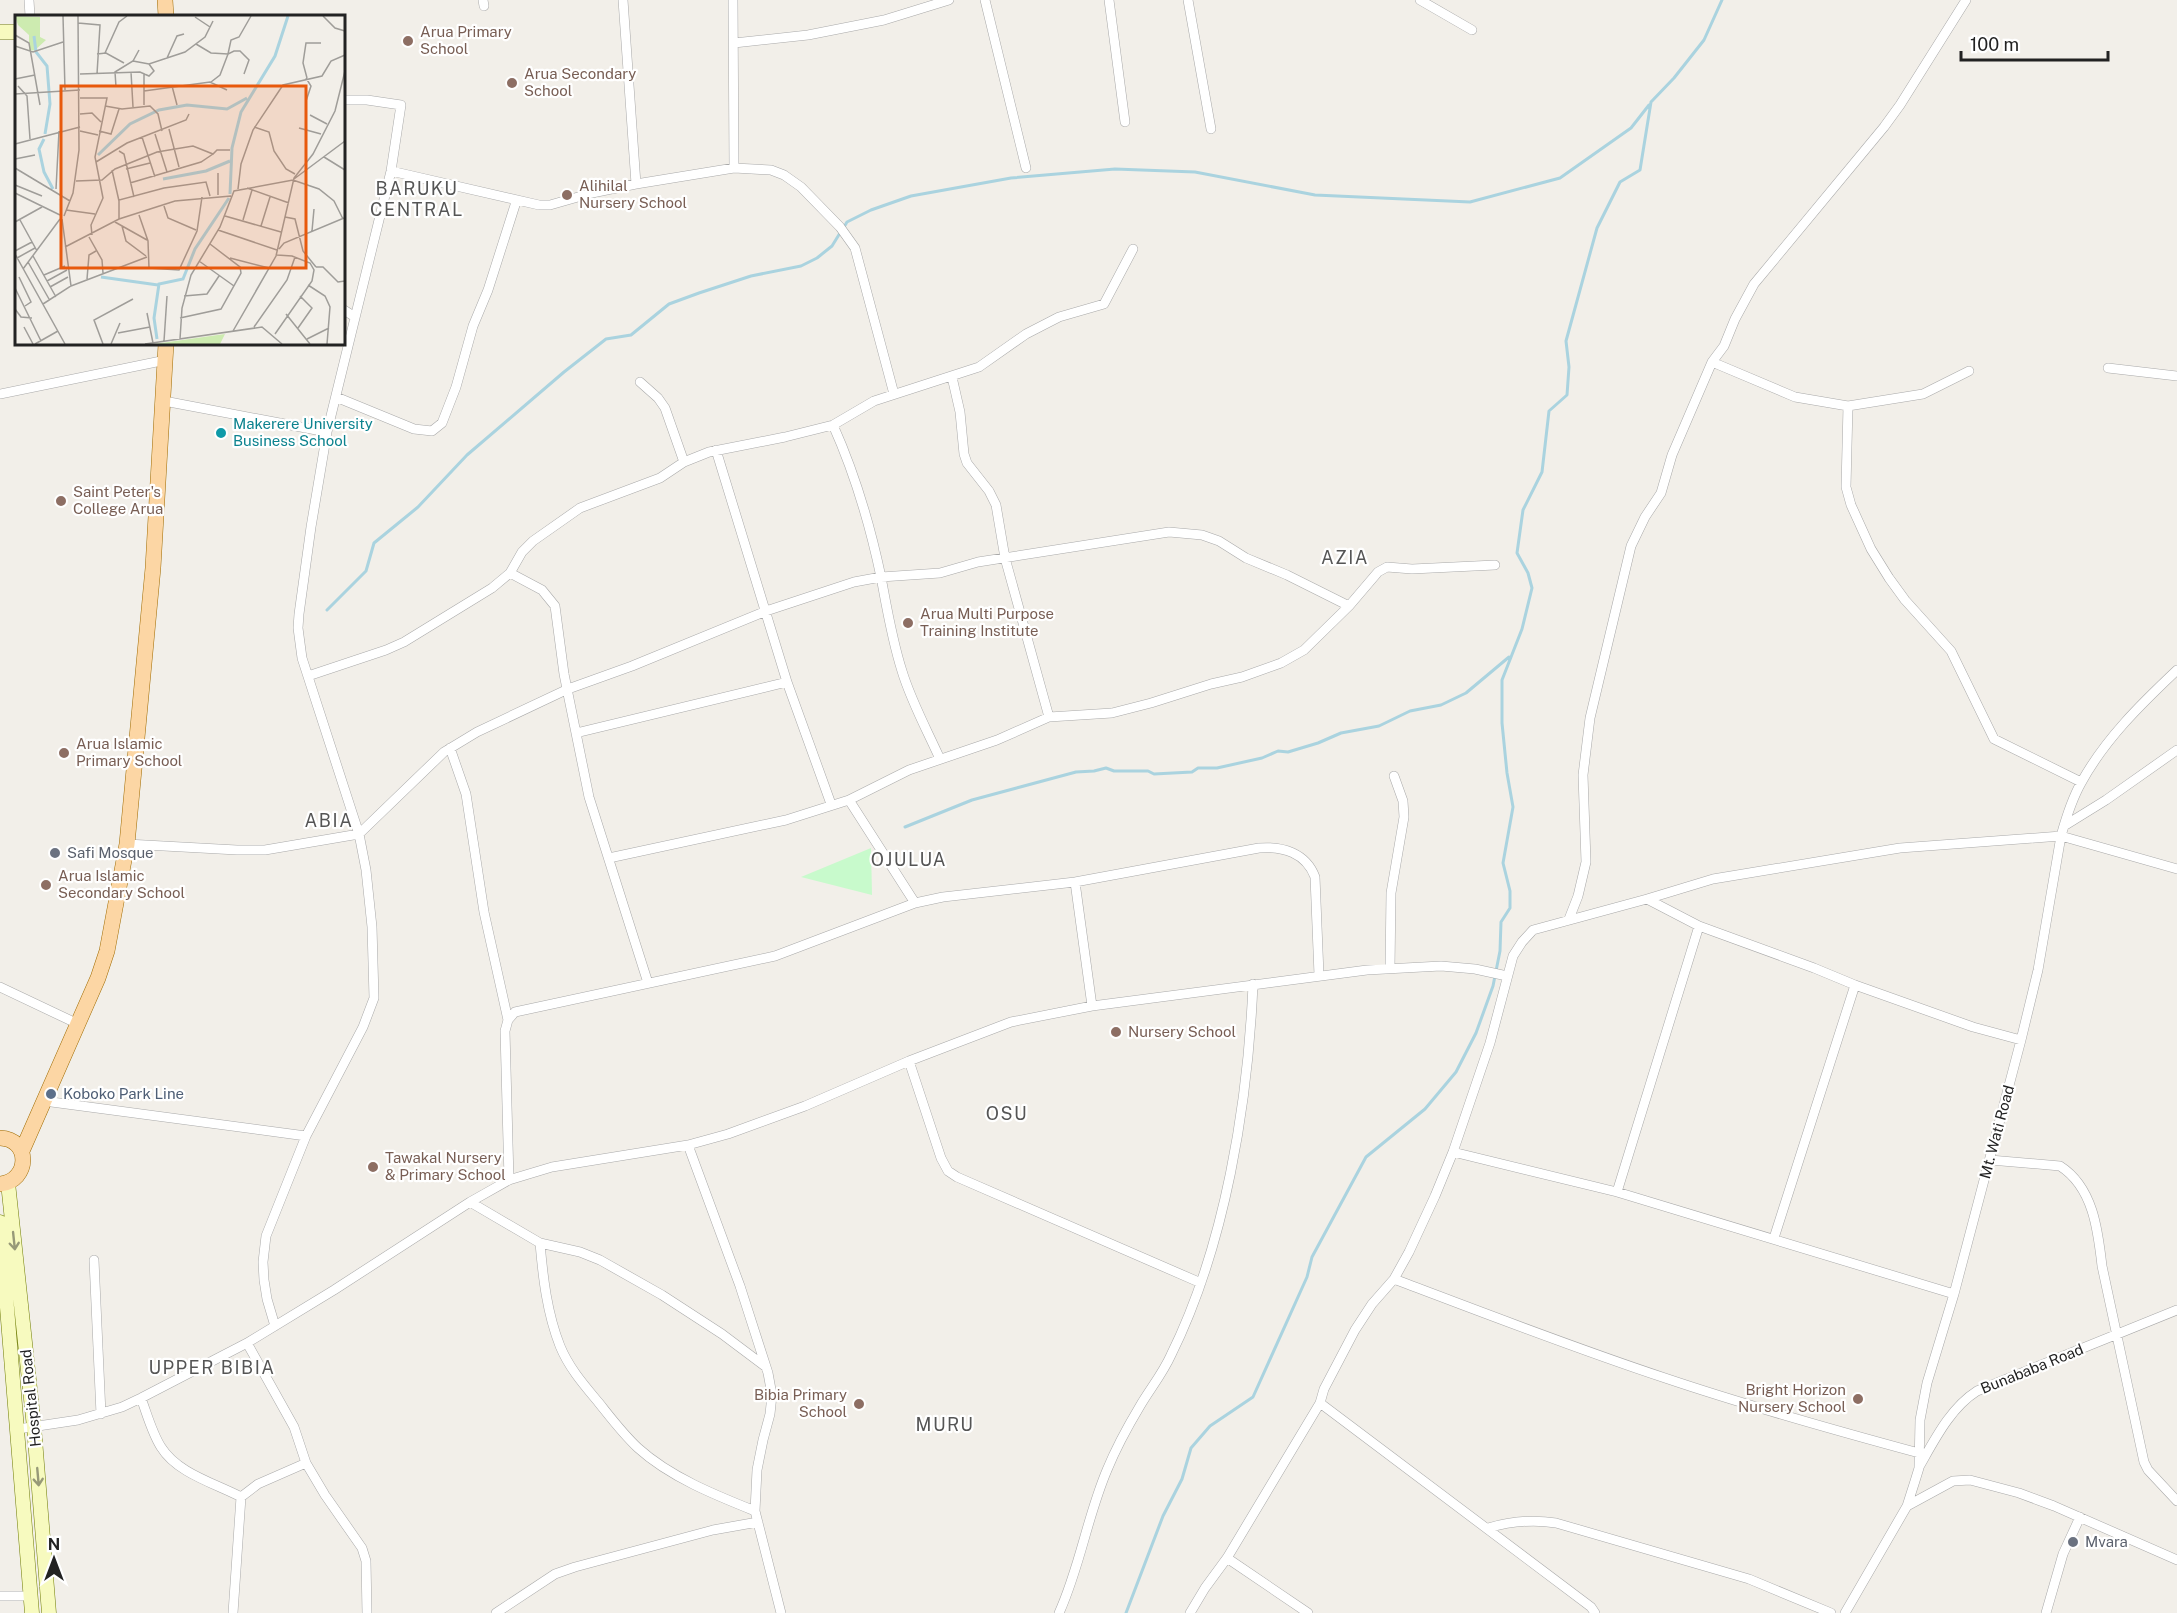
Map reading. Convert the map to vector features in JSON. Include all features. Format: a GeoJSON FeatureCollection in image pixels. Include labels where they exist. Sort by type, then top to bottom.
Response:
{"type":"FeatureCollection","features":[{"type":"Feature","properties":{"kind":"main road"},"geometry":{"type":"LineString","coordinates":[[165,0],[166,15]]}},
{"type":"Feature","properties":{"kind":"main road"},"geometry":{"type":"LineString","coordinates":[[22,1151],[78,1024],[107,951],[127,844],[153,568],[166,345]]}},
{"type":"Feature","properties":{"kind":"main road"},"geometry":{"type":"LineString","coordinates":[[4,1138],[37,1117]]}},
{"type":"Feature","properties":{"kind":"main road"},"geometry":{"type":"LineString","coordinates":[[4,1138],[16,1143],[22,1151],[24,1161],[22,1170],[16,1178],[4,1183]]}},
{"type":"Feature","properties":{"kind":"main road","name":"Hospital Road"},"geometry":{"type":"LineString","coordinates":[[4,1183],[34,1427],[49,1613]]}},
{"type":"Feature","properties":{"kind":"main road","name":"Hospital Road"},"geometry":{"type":"LineString","coordinates":[[0,1222],[32,1613]]}},
{"type":"Feature","properties":{"kind":"street"},"geometry":{"type":"LineString","coordinates":[[623,0],[636,184]]}},
{"type":"Feature","properties":{"kind":"street"},"geometry":{"type":"LineString","coordinates":[[733,0],[734,168]]}},
{"type":"Feature","properties":{"kind":"street"},"geometry":{"type":"LineString","coordinates":[[734,43],[798,36],[884,20],[949,0]]}},
{"type":"Feature","properties":{"kind":"street"},"geometry":{"type":"LineString","coordinates":[[985,0],[1026,168]]}},
{"type":"Feature","properties":{"kind":"street"},"geometry":{"type":"LineString","coordinates":[[1109,0],[1125,122]]}},
{"type":"Feature","properties":{"kind":"street"},"geometry":{"type":"LineString","coordinates":[[1188,0],[1211,129]]}},
{"type":"Feature","properties":{"kind":"street"},"geometry":{"type":"LineString","coordinates":[[1420,0],[1472,30]]}},
{"type":"Feature","properties":{"kind":"street"},"geometry":{"type":"LineString","coordinates":[[1569,919],[1578,896],[1587,853],[1583,775],[1590,718],[1631,546],[1645,517],[1661,493],[1672,455],[1712,362],[1724,346],[1746,298],[1761,273],[1884,127],[1966,0]]}},
{"type":"Feature","properties":{"kind":"street"},"geometry":{"type":"LineString","coordinates":[[275,1326],[264,1280],[263,1262],[266,1236],[306,1136],[363,1027],[374,998],[372,927],[366,870],[359,834],[299,643],[299,614],[327,432],[391,171],[401,105],[367,100],[345,100]]}},
{"type":"Feature","properties":{"kind":"street"},"geometry":{"type":"LineString","coordinates":[[391,171],[539,206],[636,184],[734,168],[771,170],[784,175],[801,187],[848,237],[855,248],[894,394]]}},
{"type":"Feature","properties":{"kind":"street"},"geometry":{"type":"LineString","coordinates":[[336,397],[414,429],[432,431],[442,423],[456,387],[473,326],[488,290],[516,202]]}},
{"type":"Feature","properties":{"kind":"street"},"geometry":{"type":"LineString","coordinates":[[308,676],[387,650],[404,642],[492,588],[510,573],[522,552],[533,541],[580,508],[660,478],[684,462],[716,450],[833,425],[874,401],[979,367],[1026,334],[1059,317],[1104,304],[1133,249]]}},
{"type":"Feature","properties":{"kind":"street"},"geometry":{"type":"LineString","coordinates":[[345,311],[355,317]]}},
{"type":"Feature","properties":{"kind":"street"},"geometry":{"type":"LineString","coordinates":[[0,394],[166,360]]}},
{"type":"Feature","properties":{"kind":"street"},"geometry":{"type":"LineString","coordinates":[[1712,362],[1795,397],[1848,406],[1923,394],[1969,371]]}},
{"type":"Feature","properties":{"kind":"street"},"geometry":{"type":"LineString","coordinates":[[2108,368],[2177,376]]}},
{"type":"Feature","properties":{"kind":"street"},"geometry":{"type":"LineString","coordinates":[[952,377],[960,412],[964,454],[967,463],[989,491],[996,505],[1005,558],[1049,717]]}},
{"type":"Feature","properties":{"kind":"street"},"geometry":{"type":"LineString","coordinates":[[640,382],[662,402],[684,462]]}},
{"type":"Feature","properties":{"kind":"street"},"geometry":{"type":"LineString","coordinates":[[164,401],[327,432]]}},
{"type":"Feature","properties":{"kind":"street"},"geometry":{"type":"LineString","coordinates":[[1848,406],[1846,487],[1855,514],[1889,578],[1905,600],[1951,651],[1994,739],[2081,782]]}},
{"type":"Feature","properties":{"kind":"street"},"geometry":{"type":"LineString","coordinates":[[833,425],[847,455],[864,507],[902,673],[940,759]]}},
{"type":"Feature","properties":{"kind":"street"},"geometry":{"type":"LineString","coordinates":[[716,450],[787,682],[831,804]]}},
{"type":"Feature","properties":{"kind":"street"},"geometry":{"type":"LineString","coordinates":[[127,844],[266,850],[359,834],[450,748],[477,732],[568,689],[632,666],[766,610],[854,582],[881,577],[940,573],[978,562],[1169,532],[1202,536],[1219,541],[1246,558],[1350,606]]}},
{"type":"Feature","properties":{"kind":"street"},"geometry":{"type":"LineString","coordinates":[[609,858],[786,820],[849,800],[909,770],[997,740],[1049,717],[1112,713],[1242,677],[1281,663],[1304,650],[1350,606],[1378,572],[1387,567],[1422,569],[1495,565]]}},
{"type":"Feature","properties":{"kind":"street"},"geometry":{"type":"LineString","coordinates":[[510,573],[542,590],[555,606],[560,654],[589,797],[648,983]]}},
{"type":"Feature","properties":{"kind":"street","name":"Mt. Wati Road"},"geometry":{"type":"LineString","coordinates":[[1845,1613],[1906,1506],[1919,1468],[1920,1420],[1928,1383],[1990,1160],[2038,970],[2062,831],[2081,782],[2119,728],[2133,711],[2177,670]]}},
{"type":"Feature","properties":{"kind":"street"},"geometry":{"type":"LineString","coordinates":[[576,733],[787,682]]}},
{"type":"Feature","properties":{"kind":"street"},"geometry":{"type":"LineString","coordinates":[[450,748],[466,794],[484,912],[508,1020]]}},
{"type":"Feature","properties":{"kind":"street"},"geometry":{"type":"LineString","coordinates":[[2062,831],[2177,750]]}},
{"type":"Feature","properties":{"kind":"street"},"geometry":{"type":"LineString","coordinates":[[1390,968],[1391,893],[1404,817],[1403,801],[1394,776]]}},
{"type":"Feature","properties":{"kind":"street"},"geometry":{"type":"LineString","coordinates":[[849,800],[915,903]]}},
{"type":"Feature","properties":{"kind":"street"},"geometry":{"type":"LineString","coordinates":[[1190,1613],[1227,1558],[1320,1403],[1324,1389],[1355,1330],[1372,1304],[1395,1279],[1410,1252],[1453,1152],[1490,1043],[1513,956],[1533,930],[1713,879],[1911,847],[2062,831],[2177,869]]}},
{"type":"Feature","properties":{"kind":"street"},"geometry":{"type":"LineString","coordinates":[[509,1180],[505,1030],[508,1020],[515,1012],[784,954],[915,903],[943,897],[1075,882],[1259,848],[1285,849],[1296,853],[1305,861],[1315,877],[1319,975]]}},
{"type":"Feature","properties":{"kind":"street"},"geometry":{"type":"LineString","coordinates":[[1075,882],[1092,1006]]}},
{"type":"Feature","properties":{"kind":"street"},"geometry":{"type":"LineString","coordinates":[[1647,899],[1699,926],[1855,985],[1973,1027],[2021,1040]]}},
{"type":"Feature","properties":{"kind":"street"},"geometry":{"type":"LineString","coordinates":[[1617,1192],[1699,926]]}},
{"type":"Feature","properties":{"kind":"street"},"geometry":{"type":"LineString","coordinates":[[18,1429],[78,1420],[122,1407],[141,1398],[247,1343],[470,1202],[509,1180],[552,1167],[688,1145],[728,1134],[805,1106],[909,1060],[1011,1022],[1092,1006],[1319,975],[1390,968],[1441,966],[1475,969],[1507,976]]}},
{"type":"Feature","properties":{"kind":"street"},"geometry":{"type":"LineString","coordinates":[[1059,1613],[1071,1583],[1107,1469],[1129,1425],[1172,1355],[1201,1283],[1222,1211],[1248,1071],[1253,984]]}},
{"type":"Feature","properties":{"kind":"street"},"geometry":{"type":"LineString","coordinates":[[1774,1239],[1855,985]]}},
{"type":"Feature","properties":{"kind":"street"},"geometry":{"type":"LineString","coordinates":[[0,987],[78,1024]]}},
{"type":"Feature","properties":{"kind":"street"},"geometry":{"type":"LineString","coordinates":[[909,1060],[931,1130],[948,1171],[957,1177],[1201,1283]]}},
{"type":"Feature","properties":{"kind":"street"},"geometry":{"type":"LineString","coordinates":[[44,1101],[306,1136]]}},
{"type":"Feature","properties":{"kind":"street"},"geometry":{"type":"LineString","coordinates":[[688,1145],[740,1286],[766,1367],[772,1395],[758,1470],[755,1511],[782,1613]]}},
{"type":"Feature","properties":{"kind":"street"},"geometry":{"type":"LineString","coordinates":[[1453,1152],[1617,1192],[1954,1294]]}},
{"type":"Feature","properties":{"kind":"street"},"geometry":{"type":"LineString","coordinates":[[1990,1160],[2060,1166],[2068,1171],[2076,1181],[2094,1216],[2099,1236],[2102,1266],[2144,1462],[2148,1470],[2177,1501]]}},
{"type":"Feature","properties":{"kind":"street"},"geometry":{"type":"LineString","coordinates":[[470,1202],[540,1243],[580,1252],[600,1260],[662,1295],[722,1334],[766,1367]]}},
{"type":"Feature","properties":{"kind":"street"},"geometry":{"type":"LineString","coordinates":[[540,1243],[545,1293],[560,1346],[574,1373],[625,1435],[651,1459],[664,1468],[755,1511]]}},
{"type":"Feature","properties":{"kind":"street"},"geometry":{"type":"LineString","coordinates":[[94,1260],[101,1414]]}},
{"type":"Feature","properties":{"kind":"street"},"geometry":{"type":"LineString","coordinates":[[1395,1279],[1578,1348],[1666,1378],[1802,1421],[1919,1453]]}},
{"type":"Feature","properties":{"kind":"street","name":"Bunababa Road"},"geometry":{"type":"LineString","coordinates":[[1919,1468],[1937,1436],[1966,1398],[1977,1391],[2177,1310]]}},
{"type":"Feature","properties":{"kind":"street"},"geometry":{"type":"LineString","coordinates":[[247,1343],[294,1427],[306,1462],[325,1495],[362,1548],[366,1561],[367,1613]]}},
{"type":"Feature","properties":{"kind":"street"},"geometry":{"type":"LineString","coordinates":[[141,1398],[159,1445],[177,1465],[241,1497]]}},
{"type":"Feature","properties":{"kind":"street"},"geometry":{"type":"LineString","coordinates":[[1320,1403],[1488,1528],[1591,1607],[1595,1613]]}},
{"type":"Feature","properties":{"kind":"street"},"geometry":{"type":"LineString","coordinates":[[232,1613],[241,1497],[258,1484],[306,1462]]}},
{"type":"Feature","properties":{"kind":"street"},"geometry":{"type":"LineString","coordinates":[[1906,1506],[1953,1481],[1970,1480],[2019,1493],[2177,1560]]}},
{"type":"Feature","properties":{"kind":"street"},"geometry":{"type":"LineString","coordinates":[[2046,1613],[2063,1554],[2080,1517]]}},
{"type":"Feature","properties":{"kind":"street"},"geometry":{"type":"LineString","coordinates":[[1488,1528],[1513,1521],[1556,1522],[1749,1580],[1832,1613]]}},
{"type":"Feature","properties":{"kind":"street"},"geometry":{"type":"LineString","coordinates":[[496,1613],[545,1580],[575,1567],[713,1530],[758,1522]]}},
{"type":"Feature","properties":{"kind":"street"},"geometry":{"type":"LineString","coordinates":[[1227,1558],[1308,1613]]}},
{"type":"Feature","properties":{"kind":"street"},"geometry":{"type":"LineString","coordinates":[[0,1596],[30,1596]]}},
{"type":"Feature","properties":{"kind":"green space"},"geometry":{"type":"Polygon","coordinates":[[[871,848],[872,895],[801,877],[871,848]]]}},
{"type":"Feature","properties":{"kind":"waterway"},"geometry":{"type":"LineString","coordinates":[[1126,1613],[1163,1516],[1182,1479],[1191,1448],[1210,1426],[1253,1397],[1307,1277],[1312,1257],[1366,1157],[1425,1109],[1456,1072],[1476,1033],[1493,986],[1500,951],[1501,922],[1510,908],[1510,891],[1503,863],[1513,807],[1502,723],[1502,680],[1522,629],[1532,588],[1528,573],[1517,553],[1523,510],[1542,472],[1549,411],[1567,395],[1569,367],[1566,341],[1597,228],[1620,182],[1640,170],[1651,102],[1674,78],[1704,40],[1722,0]]}},
{"type":"Feature","properties":{"kind":"waterway"},"geometry":{"type":"LineString","coordinates":[[844,227],[847,222],[871,210],[911,196],[1011,178],[1115,169],[1195,172],[1315,195],[1470,202],[1560,178],[1631,128],[1649,105]]}},
{"type":"Feature","properties":{"kind":"waterway"},"geometry":{"type":"LineString","coordinates":[[327,610],[366,571],[374,543],[418,507],[467,455],[606,339],[631,335],[669,304],[751,276],[801,266],[817,258],[832,246],[840,233]]}},
{"type":"Feature","properties":{"kind":"waterway"},"geometry":{"type":"LineString","coordinates":[[905,827],[972,800],[1076,772],[1106,768],[1114,771],[1148,771],[1154,774],[1192,772],[1198,768],[1217,768],[1262,758],[1278,751],[1288,752],[1341,733],[1379,726],[1410,711],[1441,705],[1466,693],[1509,657]]}},
{"type":"Feature","properties":{"kind":"place","name":"Arua Primary School"},"geometry":{"type":"Point","coordinates":[408,41]}},
{"type":"Feature","properties":{"kind":"place","name":"Arua Secondary School"},"geometry":{"type":"Point","coordinates":[512,83]}},
{"type":"Feature","properties":{"kind":"place","name":"Alihilal Nursery School"},"geometry":{"type":"Point","coordinates":[567,195]}},
{"type":"Feature","properties":{"kind":"place","name":"Makerere University Business School"},"geometry":{"type":"Point","coordinates":[221,433]}},
{"type":"Feature","properties":{"kind":"place","name":"Saint Peter's College Arua"},"geometry":{"type":"Point","coordinates":[61,501]}},
{"type":"Feature","properties":{"kind":"place","name":"Arua Multi Purpose Training Institute"},"geometry":{"type":"Point","coordinates":[908,623]}},
{"type":"Feature","properties":{"kind":"place","name":"Arua Islamic Primary School"},"geometry":{"type":"Point","coordinates":[64,753]}},
{"type":"Feature","properties":{"kind":"place","name":"Safi Mosque"},"geometry":{"type":"Point","coordinates":[55,853]}},
{"type":"Feature","properties":{"kind":"place","name":"Arua Islamic Secondary School"},"geometry":{"type":"Point","coordinates":[46,885]}},
{"type":"Feature","properties":{"kind":"place","name":"Nursery School"},"geometry":{"type":"Point","coordinates":[1116,1032]}},
{"type":"Feature","properties":{"kind":"place","name":"Koboko Park Line"},"geometry":{"type":"Point","coordinates":[51,1094]}},
{"type":"Feature","properties":{"kind":"place","name":"Tawakal Nursery & Primary School"},"geometry":{"type":"Point","coordinates":[373,1167]}},
{"type":"Feature","properties":{"kind":"place","name":"Bright Horizon Nursery School"},"geometry":{"type":"Point","coordinates":[1858,1399]}},
{"type":"Feature","properties":{"kind":"place","name":"Bibia Primary School"},"geometry":{"type":"Point","coordinates":[859,1404]}},
{"type":"Feature","properties":{"kind":"place","name":"Mvara"},"geometry":{"type":"Point","coordinates":[2073,1542]}},
{"type":"Feature","properties":{"kind":"district","name":"BARUKU CENTRAL"},"geometry":{"type":"Point","coordinates":[417,199]}},
{"type":"Feature","properties":{"kind":"district","name":"AZIA"},"geometry":{"type":"Point","coordinates":[1345,558]}},
{"type":"Feature","properties":{"kind":"district","name":"ABIA"},"geometry":{"type":"Point","coordinates":[329,821]}},
{"type":"Feature","properties":{"kind":"district","name":"OJULUA"},"geometry":{"type":"Point","coordinates":[909,860]}},
{"type":"Feature","properties":{"kind":"district","name":"OSU"},"geometry":{"type":"Point","coordinates":[1007,1114]}},
{"type":"Feature","properties":{"kind":"district","name":"UPPER BIBIA"},"geometry":{"type":"Point","coordinates":[212,1368]}},
{"type":"Feature","properties":{"kind":"district","name":"MURU"},"geometry":{"type":"Point","coordinates":[945,1425]}}]}
